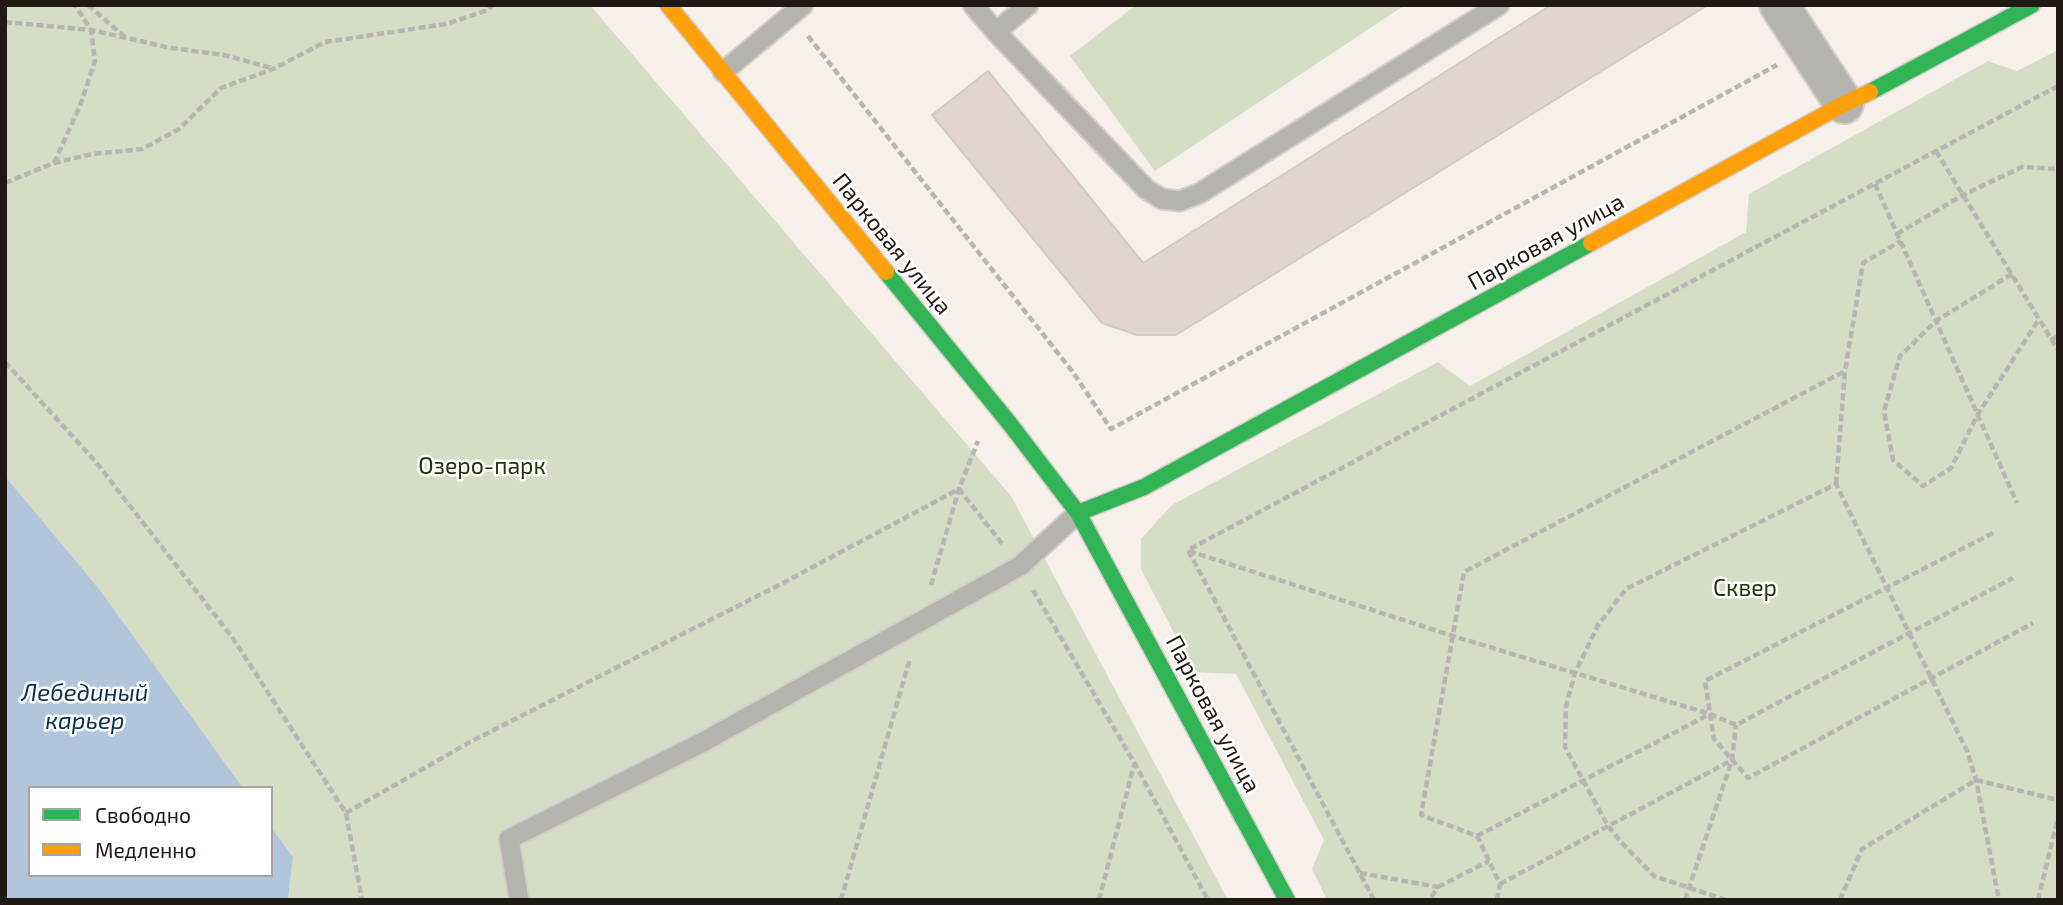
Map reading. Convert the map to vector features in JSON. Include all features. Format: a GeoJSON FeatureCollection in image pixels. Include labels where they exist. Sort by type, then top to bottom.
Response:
{"type":"FeatureCollection","features":[{"type":"Feature","properties":{"kind":"street","name":"Парковая улица"},"geometry":{"type":"LineString","coordinates":[[668,5],[1010,424],[1078,513],[1287,900]]}},
{"type":"Feature","properties":{"kind":"street"},"geometry":{"type":"LineString","coordinates":[[1779,5],[1844,104]]}},
{"type":"Feature","properties":{"kind":"street","name":"Парковая улица"},"geometry":{"type":"LineString","coordinates":[[1078,513],[1144,487],[1844,104],[1889,83],[2032,5]]}},
{"type":"Feature","properties":{"kind":"lane"},"geometry":{"type":"LineString","coordinates":[[973,5],[1146,190],[1162,199],[1180,201],[1200,193],[1499,5]]}},
{"type":"Feature","properties":{"kind":"lane"},"geometry":{"type":"LineString","coordinates":[[996,32],[1028,5]]}},
{"type":"Feature","properties":{"kind":"lane"},"geometry":{"type":"LineString","coordinates":[[723,72],[797,10]]}},
{"type":"Feature","properties":{"kind":"lane"},"geometry":{"type":"LineString","coordinates":[[519,900],[509,839],[703,742],[1020,566],[1078,513]]}},
{"type":"Feature","properties":{"kind":"path"},"geometry":{"type":"LineString","coordinates":[[54,163],[80,106],[95,61],[91,30],[75,5]]}},
{"type":"Feature","properties":{"kind":"path"},"geometry":{"type":"LineString","coordinates":[[88,5],[125,38]]}},
{"type":"Feature","properties":{"kind":"path"},"geometry":{"type":"LineString","coordinates":[[5,183],[54,163],[92,154],[142,149],[179,129],[221,88],[273,69],[325,42],[446,24],[488,10],[492,5]]}},
{"type":"Feature","properties":{"kind":"path"},"geometry":{"type":"LineString","coordinates":[[797,10],[1072,371],[1111,429],[1808,48]]}},
{"type":"Feature","properties":{"kind":"path"},"geometry":{"type":"LineString","coordinates":[[5,22],[91,30],[171,48],[224,55],[273,69]]}},
{"type":"Feature","properties":{"kind":"path"},"geometry":{"type":"LineString","coordinates":[[1188,550],[2058,86]]}},
{"type":"Feature","properties":{"kind":"path"},"geometry":{"type":"LineString","coordinates":[[1936,151],[2058,350]]}},
{"type":"Feature","properties":{"kind":"path"},"geometry":{"type":"LineString","coordinates":[[1897,234],[1964,195],[2022,167],[2058,169]]}},
{"type":"Feature","properties":{"kind":"path"},"geometry":{"type":"LineString","coordinates":[[1875,184],[2017,503]]}},
{"type":"Feature","properties":{"kind":"path"},"geometry":{"type":"LineString","coordinates":[[1900,241],[1863,263],[1845,371],[1836,484],[1967,751],[1976,780],[1999,900]]}},
{"type":"Feature","properties":{"kind":"path"},"geometry":{"type":"LineString","coordinates":[[2012,274],[1936,321],[1900,356],[1884,411],[1893,460],[1923,486],[1951,468],[1978,414],[2039,319]]}},
{"type":"Feature","properties":{"kind":"path"},"geometry":{"type":"LineString","coordinates":[[2051,340],[2058,336]]}},
{"type":"Feature","properties":{"kind":"path"},"geometry":{"type":"LineString","coordinates":[[5,362],[95,461],[232,637],[346,813],[362,900]]}},
{"type":"Feature","properties":{"kind":"path"},"geometry":{"type":"LineString","coordinates":[[1497,900],[1500,884],[1477,836],[1421,815],[1464,572],[1845,371]]}},
{"type":"Feature","properties":{"kind":"path"},"geometry":{"type":"LineString","coordinates":[[841,900],[959,489],[980,437]]}},
{"type":"Feature","properties":{"kind":"path"},"geometry":{"type":"LineString","coordinates":[[1726,900],[1654,876],[1620,841],[1608,826],[1565,747],[1566,706],[1575,673],[1598,625],[1626,589],[1836,484]]}},
{"type":"Feature","properties":{"kind":"path"},"geometry":{"type":"LineString","coordinates":[[346,813],[470,742],[781,584],[959,489]]}},
{"type":"Feature","properties":{"kind":"path"},"geometry":{"type":"LineString","coordinates":[[959,489],[1020,566],[1135,764],[1208,900]]}},
{"type":"Feature","properties":{"kind":"path"},"geometry":{"type":"LineString","coordinates":[[1993,533],[1705,681],[1714,739],[1748,778],[2033,622]]}},
{"type":"Feature","properties":{"kind":"path"},"geometry":{"type":"LineString","coordinates":[[1188,550],[1453,636],[1710,714],[1736,726]]}},
{"type":"Feature","properties":{"kind":"path"},"geometry":{"type":"LineString","coordinates":[[1188,550],[1374,900]]}},
{"type":"Feature","properties":{"kind":"path"},"geometry":{"type":"LineString","coordinates":[[1736,726],[2014,578]]}},
{"type":"Feature","properties":{"kind":"path"},"geometry":{"type":"LineString","coordinates":[[1477,836],[1710,714]]}},
{"type":"Feature","properties":{"kind":"path"},"geometry":{"type":"LineString","coordinates":[[1685,900],[1732,760],[1736,726]]}},
{"type":"Feature","properties":{"kind":"path"},"geometry":{"type":"LineString","coordinates":[[1500,884],[1732,760]]}},
{"type":"Feature","properties":{"kind":"path"},"geometry":{"type":"LineString","coordinates":[[1099,900],[1135,764]]}},
{"type":"Feature","properties":{"kind":"path"},"geometry":{"type":"LineString","coordinates":[[1840,900],[1862,849],[1976,780],[2058,800]]}},
{"type":"Feature","properties":{"kind":"path"},"geometry":{"type":"LineString","coordinates":[[2038,900],[2058,817]]}},
{"type":"Feature","properties":{"kind":"path"},"geometry":{"type":"LineString","coordinates":[[1429,900],[1438,887],[1489,862]]}},
{"type":"Feature","properties":{"kind":"path"},"geometry":{"type":"LineString","coordinates":[[1360,873],[1438,887]]}},
{"type":"Feature","properties":{"kind":"green space","name":"Озеро-парк"},"geometry":{"type":"Polygon","coordinates":[[[5,5],[590,5],[1011,496],[1228,900],[288,900],[293,857],[273,830],[273,786],[242,786],[100,590],[5,476],[5,5]]]}},
{"type":"Feature","properties":{"kind":"green space"},"geometry":{"type":"Polygon","coordinates":[[[1136,5],[1405,5],[1155,171],[1070,56],[1136,5]]]}},
{"type":"Feature","properties":{"kind":"green space","name":"Сквер"},"geometry":{"type":"Polygon","coordinates":[[[2058,50],[2058,900],[1327,900],[1312,869],[1324,840],[1236,674],[1194,672],[1141,569],[1141,539],[1172,505],[1438,362],[1470,386],[1746,232],[1749,194],[1988,61],[2017,71],[2058,50]]]}},
{"type":"Feature","properties":{"kind":"water","name":"Лебединый карьер"},"geometry":{"type":"Polygon","coordinates":[[[5,476],[100,590],[242,786],[28,786],[28,877],[273,877],[273,830],[293,857],[288,900],[5,900],[5,476]]]}},
{"type":"Feature","properties":{"kind":"building"},"geometry":{"type":"Polygon","coordinates":[[[1551,5],[1708,5],[1176,335],[1137,335],[1102,323],[932,115],[988,71],[1143,263],[1551,5]]]}},
{"type":"Feature","properties":{"kind":"traffic: fast"},"geometry":{"type":"LineString","coordinates":[[1870,92],[2032,5]]}},
{"type":"Feature","properties":{"kind":"traffic: fast"},"geometry":{"type":"LineString","coordinates":[[1078,513],[1144,487],[1591,243]]}},
{"type":"Feature","properties":{"kind":"traffic: fast"},"geometry":{"type":"LineString","coordinates":[[886,272],[1010,424],[1078,513],[1287,900]]}},
{"type":"Feature","properties":{"kind":"traffic: slow"},"geometry":{"type":"LineString","coordinates":[[668,5],[886,272]]}},
{"type":"Feature","properties":{"kind":"traffic: slow"},"geometry":{"type":"LineString","coordinates":[[1591,243],[1870,92]]}}]}
